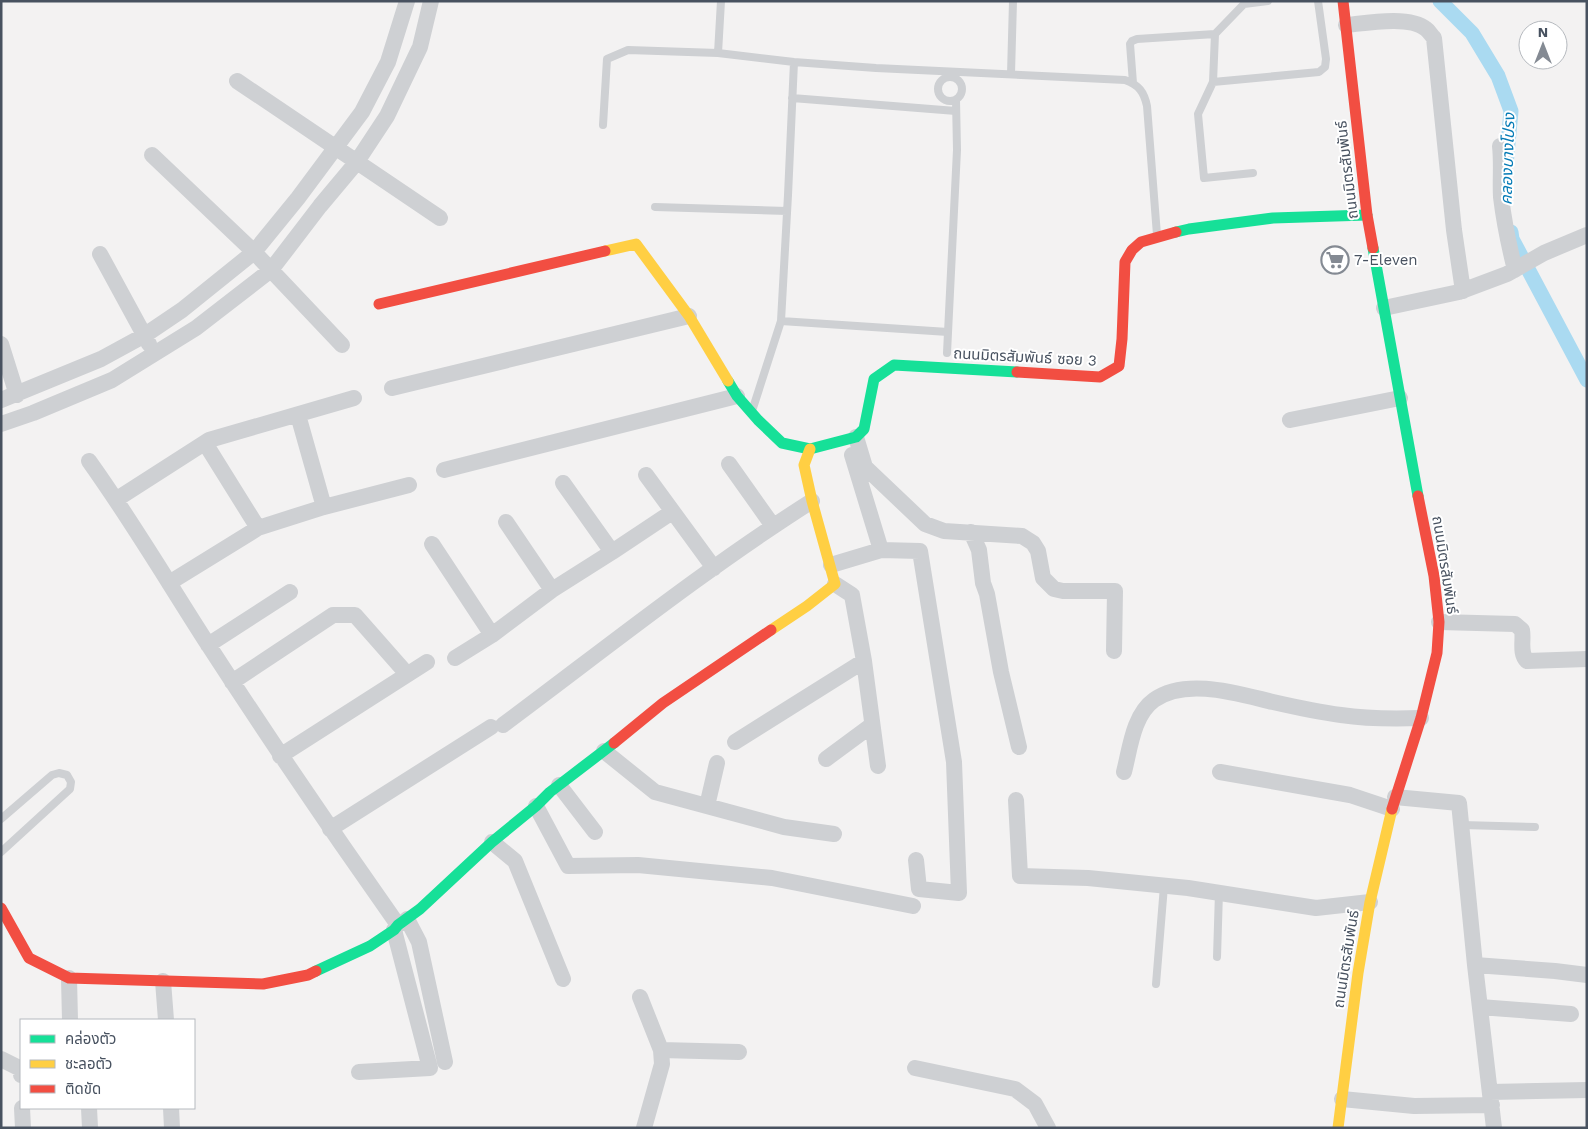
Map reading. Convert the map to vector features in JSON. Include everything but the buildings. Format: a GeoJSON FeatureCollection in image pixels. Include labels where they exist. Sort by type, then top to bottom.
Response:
{"type":"FeatureCollection","features":[{"type":"Feature","properties":{"kind":"street"},"geometry":{"type":"LineString","coordinates":[[1,400],[102,359],[145,335],[182,310],[254,252],[298,198],[362,112],[388,62],[407,1]]}},
{"type":"Feature","properties":{"kind":"street"},"geometry":{"type":"LineString","coordinates":[[1,424],[33,413],[112,380],[196,328],[271,270],[356,163],[387,116],[420,47],[431,1]]}},
{"type":"Feature","properties":{"kind":"street","name":"ถนนมิตรสัมพันธ์"},"geometry":{"type":"LineString","coordinates":[[1338,1128],[1358,972],[1370,902],[1393,803],[1420,718],[1437,653],[1439,622],[1434,576],[1367,216],[1343,1]]}},
{"type":"Feature","properties":{"kind":"street"},"geometry":{"type":"LineString","coordinates":[[1346,25],[1393,21],[1411,22],[1425,28],[1434,38],[1454,230],[1463,291]]}},
{"type":"Feature","properties":{"kind":"street"},"geometry":{"type":"LineString","coordinates":[[237,81],[440,218]]}},
{"type":"Feature","properties":{"kind":"street"},"geometry":{"type":"LineString","coordinates":[[1500,146],[1502,165],[1501,196],[1506,230],[1518,269]]}},
{"type":"Feature","properties":{"kind":"street"},"geometry":{"type":"LineString","coordinates":[[152,155],[254,252],[342,345]]}},
{"type":"Feature","properties":{"kind":"street","name":"ถนนมิตรสัมพันธ์ ซอย 3"},"geometry":{"type":"LineString","coordinates":[[851,438],[864,430],[874,379],[894,365],[1100,377],[1119,366],[1125,262],[1132,250],[1141,242],[1189,229],[1273,218],[1367,216]]}},
{"type":"Feature","properties":{"kind":"street"},"geometry":{"type":"LineString","coordinates":[[1384,308],[1463,291],[1518,269],[1544,253],[1587,235]]}},
{"type":"Feature","properties":{"kind":"street"},"geometry":{"type":"LineString","coordinates":[[379,304],[636,244],[689,316],[737,396],[751,413],[782,443],[810,448],[851,438]]}},
{"type":"Feature","properties":{"kind":"street"},"geometry":{"type":"LineString","coordinates":[[100,254],[154,355]]}},
{"type":"Feature","properties":{"kind":"street"},"geometry":{"type":"LineString","coordinates":[[392,388],[689,316]]}},
{"type":"Feature","properties":{"kind":"street"},"geometry":{"type":"LineString","coordinates":[[1,344],[17,394]]}},
{"type":"Feature","properties":{"kind":"street"},"geometry":{"type":"LineString","coordinates":[[444,470],[737,396]]}},
{"type":"Feature","properties":{"kind":"street"},"geometry":{"type":"LineString","coordinates":[[116,499],[209,440],[354,398]]}},
{"type":"Feature","properties":{"kind":"street"},"geometry":{"type":"LineString","coordinates":[[1290,420],[1400,398]]}},
{"type":"Feature","properties":{"kind":"street"},"geometry":{"type":"LineString","coordinates":[[298,415],[324,507]]}},
{"type":"Feature","properties":{"kind":"street"},"geometry":{"type":"LineString","coordinates":[[851,438],[866,467],[925,524],[944,531],[1015,534],[1028,538],[1038,551],[1044,578],[1054,589],[1063,591],[1116,592],[1114,651]]}},
{"type":"Feature","properties":{"kind":"street"},"geometry":{"type":"LineString","coordinates":[[851,438],[881,550]]}},
{"type":"Feature","properties":{"kind":"street"},"geometry":{"type":"LineString","coordinates":[[205,443],[258,528]]}},
{"type":"Feature","properties":{"kind":"street"},"geometry":{"type":"LineString","coordinates":[[810,448],[804,465],[835,584],[852,595],[864,661],[878,766]]}},
{"type":"Feature","properties":{"kind":"street"},"geometry":{"type":"LineString","coordinates":[[89,461],[116,499],[280,756],[330,829],[400,925],[420,942],[445,1062]]}},
{"type":"Feature","properties":{"kind":"street"},"geometry":{"type":"LineString","coordinates":[[729,464],[773,526]]}},
{"type":"Feature","properties":{"kind":"street"},"geometry":{"type":"LineString","coordinates":[[646,475],[714,568]]}},
{"type":"Feature","properties":{"kind":"street"},"geometry":{"type":"LineString","coordinates":[[563,482],[612,552]]}},
{"type":"Feature","properties":{"kind":"street"},"geometry":{"type":"LineString","coordinates":[[169,583],[258,528],[324,507],[409,485]]}},
{"type":"Feature","properties":{"kind":"street"},"geometry":{"type":"LineString","coordinates":[[330,829],[497,726],[714,568],[812,501]]}},
{"type":"Feature","properties":{"kind":"street"},"geometry":{"type":"LineString","coordinates":[[455,658],[492,635],[552,590],[672,512]]}},
{"type":"Feature","properties":{"kind":"street"},"geometry":{"type":"LineString","coordinates":[[506,522],[552,590]]}},
{"type":"Feature","properties":{"kind":"street"},"geometry":{"type":"LineString","coordinates":[[972,532],[979,550],[983,583],[1001,672],[1019,747]]}},
{"type":"Feature","properties":{"kind":"street"},"geometry":{"type":"LineString","coordinates":[[432,544],[492,635]]}},
{"type":"Feature","properties":{"kind":"street"},"geometry":{"type":"LineString","coordinates":[[830,565],[881,550],[920,551],[954,762],[958,893],[919,890],[916,860]]}},
{"type":"Feature","properties":{"kind":"street"},"geometry":{"type":"LineString","coordinates":[[1,908],[29,958],[69,978],[264,984],[308,975],[370,946],[400,925],[550,792],[663,703],[807,606],[835,584]]}},
{"type":"Feature","properties":{"kind":"street"},"geometry":{"type":"LineString","coordinates":[[208,645],[290,592]]}},
{"type":"Feature","properties":{"kind":"street"},"geometry":{"type":"LineString","coordinates":[[232,682],[333,615],[355,615],[407,674]]}},
{"type":"Feature","properties":{"kind":"street"},"geometry":{"type":"LineString","coordinates":[[1439,622],[1518,625],[1522,632],[1523,657],[1527,661],[1587,659]]}},
{"type":"Feature","properties":{"kind":"street"},"geometry":{"type":"LineString","coordinates":[[735,742],[864,661]]}},
{"type":"Feature","properties":{"kind":"street"},"geometry":{"type":"LineString","coordinates":[[280,756],[427,662]]}},
{"type":"Feature","properties":{"kind":"street"},"geometry":{"type":"LineString","coordinates":[[1124,772],[1134,732],[1142,714],[1154,700],[1170,691],[1205,688],[1340,715],[1375,719],[1420,718]]}},
{"type":"Feature","properties":{"kind":"street"},"geometry":{"type":"LineString","coordinates":[[826,759],[872,725]]}},
{"type":"Feature","properties":{"kind":"street"},"geometry":{"type":"LineString","coordinates":[[604,751],[655,792],[784,828],[834,834]]}},
{"type":"Feature","properties":{"kind":"street"},"geometry":{"type":"LineString","coordinates":[[707,806],[717,763]]}},
{"type":"Feature","properties":{"kind":"street"},"geometry":{"type":"LineString","coordinates":[[1220,772],[1393,803],[1459,803],[1475,966],[1494,1128]]}},
{"type":"Feature","properties":{"kind":"street"},"geometry":{"type":"LineString","coordinates":[[559,785],[595,832]]}},
{"type":"Feature","properties":{"kind":"street"},"geometry":{"type":"LineString","coordinates":[[1016,800],[1020,876],[1088,878],[1188,888],[1316,908],[1370,902]]}},
{"type":"Feature","properties":{"kind":"street"},"geometry":{"type":"LineString","coordinates":[[536,806],[568,866],[638,865],[772,878],[913,906]]}},
{"type":"Feature","properties":{"kind":"street"},"geometry":{"type":"LineString","coordinates":[[492,842],[515,861],[563,979]]}},
{"type":"Feature","properties":{"kind":"street"},"geometry":{"type":"LineString","coordinates":[[359,1072],[430,1068],[400,925]]}},
{"type":"Feature","properties":{"kind":"street"},"geometry":{"type":"LineString","coordinates":[[1475,966],[1587,974]]}},
{"type":"Feature","properties":{"kind":"street"},"geometry":{"type":"LineString","coordinates":[[69,978],[70,1019]]}},
{"type":"Feature","properties":{"kind":"street"},"geometry":{"type":"LineString","coordinates":[[163,981],[166,1019]]}},
{"type":"Feature","properties":{"kind":"street"},"geometry":{"type":"LineString","coordinates":[[640,997],[661,1050],[662,1064],[644,1128]]}},
{"type":"Feature","properties":{"kind":"street"},"geometry":{"type":"LineString","coordinates":[[1480,1008],[1571,1014]]}},
{"type":"Feature","properties":{"kind":"street"},"geometry":{"type":"LineString","coordinates":[[661,1050],[739,1052]]}},
{"type":"Feature","properties":{"kind":"street"},"geometry":{"type":"LineString","coordinates":[[1,1058],[20,1068]]}},
{"type":"Feature","properties":{"kind":"street"},"geometry":{"type":"LineString","coordinates":[[914,1068],[1015,1089],[1035,1104],[1048,1128]]}},
{"type":"Feature","properties":{"kind":"street"},"geometry":{"type":"LineString","coordinates":[[1342,1099],[1414,1106],[1587,1090]]}},
{"type":"Feature","properties":{"kind":"street"},"geometry":{"type":"LineString","coordinates":[[22,1109],[23,1128]]}},
{"type":"Feature","properties":{"kind":"street"},"geometry":{"type":"LineString","coordinates":[[89,1109],[90,1128]]}},
{"type":"Feature","properties":{"kind":"street"},"geometry":{"type":"LineString","coordinates":[[171,1109],[172,1128]]}},
{"type":"Feature","properties":{"kind":"lane"},"geometry":{"type":"LineString","coordinates":[[718,53],[721,1]]}},
{"type":"Feature","properties":{"kind":"lane"},"geometry":{"type":"LineString","coordinates":[[1011,74],[1013,1]]}},
{"type":"Feature","properties":{"kind":"lane"},"geometry":{"type":"LineString","coordinates":[[1253,173],[1204,178],[1198,114],[1213,82],[1215,34],[1244,3],[1268,1]]}},
{"type":"Feature","properties":{"kind":"lane"},"geometry":{"type":"LineString","coordinates":[[1213,82],[1319,72],[1325,67],[1326,59],[1318,1]]}},
{"type":"Feature","properties":{"kind":"lane"},"geometry":{"type":"LineString","coordinates":[[1133,83],[1130,44],[1132,41],[1215,34]]}},
{"type":"Feature","properties":{"kind":"lane"},"geometry":{"type":"LineString","coordinates":[[603,125],[607,59],[628,50],[718,53],[794,62],[934,71],[1125,80],[1133,83],[1144,94],[1147,106],[1158,237]]}},
{"type":"Feature","properties":{"kind":"lane"},"geometry":{"type":"LineString","coordinates":[[751,413],[780,321],[788,211],[794,62]]}},
{"type":"Feature","properties":{"kind":"lane"},"geometry":{"type":"LineString","coordinates":[[934,71],[939,84]]}},
{"type":"Feature","properties":{"kind":"lane"},"geometry":{"type":"LineString","coordinates":[[961,82],[971,72]]}},
{"type":"Feature","properties":{"kind":"lane"},"geometry":{"type":"LineString","coordinates":[[950,77],[961,82],[963,90],[959,98],[948,101],[941,97],[938,90],[939,84],[943,79],[950,77]]}},
{"type":"Feature","properties":{"kind":"lane"},"geometry":{"type":"LineString","coordinates":[[792,98],[956,111]]}},
{"type":"Feature","properties":{"kind":"lane"},"geometry":{"type":"LineString","coordinates":[[947,353],[957,150],[956,100]]}},
{"type":"Feature","properties":{"kind":"lane"},"geometry":{"type":"LineString","coordinates":[[655,207],[788,211]]}},
{"type":"Feature","properties":{"kind":"lane"},"geometry":{"type":"LineString","coordinates":[[780,321],[948,332]]}},
{"type":"Feature","properties":{"kind":"lane"},"geometry":{"type":"LineString","coordinates":[[1,819],[52,775],[67,775],[71,782],[70,789],[1,852]]}},
{"type":"Feature","properties":{"kind":"lane"},"geometry":{"type":"LineString","coordinates":[[1462,825],[1535,827]]}},
{"type":"Feature","properties":{"kind":"lane"},"geometry":{"type":"LineString","coordinates":[[1156,984],[1164,886]]}},
{"type":"Feature","properties":{"kind":"lane"},"geometry":{"type":"LineString","coordinates":[[1217,957],[1219,892]]}},
{"type":"Feature","properties":{"kind":"waterway","name":"คลองบางโปรง"},"geometry":{"type":"LineString","coordinates":[[1440,1],[1472,33],[1498,76],[1511,111],[1506,165]]}},
{"type":"Feature","properties":{"kind":"waterway","name":"คลองบางโปรง"},"geometry":{"type":"LineString","coordinates":[[1511,232],[1512,239],[1587,380]]}},
{"type":"Feature","properties":{"kind":"traffic: fast"},"geometry":{"type":"LineString","coordinates":[[1176,232],[1273,218],[1367,215]]}},
{"type":"Feature","properties":{"kind":"traffic: fast"},"geometry":{"type":"LineString","coordinates":[[1373,248],[1418,496]]}},
{"type":"Feature","properties":{"kind":"traffic: fast"},"geometry":{"type":"LineString","coordinates":[[728,381],[737,396],[782,443],[810,449],[856,437],[864,429],[874,379],[894,365],[1017,372]]}},
{"type":"Feature","properties":{"kind":"traffic: fast"},"geometry":{"type":"LineString","coordinates":[[316,971],[370,946],[394,930],[550,792],[614,743]]}},
{"type":"Feature","properties":{"kind":"traffic: slow"},"geometry":{"type":"LineString","coordinates":[[605,251],[636,244],[689,316],[728,381]]}},
{"type":"Feature","properties":{"kind":"traffic: slow"},"geometry":{"type":"LineString","coordinates":[[771,630],[807,606],[835,584],[804,465],[810,449]]}},
{"type":"Feature","properties":{"kind":"traffic: slow"},"geometry":{"type":"LineString","coordinates":[[1338,1128],[1358,973],[1370,902],[1392,809]]}},
{"type":"Feature","properties":{"kind":"traffic: jam"},"geometry":{"type":"LineString","coordinates":[[1343,1],[1367,215],[1373,248]]}},
{"type":"Feature","properties":{"kind":"traffic: jam"},"geometry":{"type":"LineString","coordinates":[[1017,372],[1100,377],[1119,366],[1125,262],[1132,250],[1141,242],[1176,232]]}},
{"type":"Feature","properties":{"kind":"traffic: jam"},"geometry":{"type":"LineString","coordinates":[[379,304],[605,251]]}},
{"type":"Feature","properties":{"kind":"traffic: jam"},"geometry":{"type":"LineString","coordinates":[[1392,809],[1421,718],[1437,653],[1439,622],[1434,576],[1418,496]]}},
{"type":"Feature","properties":{"kind":"traffic: jam"},"geometry":{"type":"LineString","coordinates":[[614,743],[663,703],[771,630]]}},
{"type":"Feature","properties":{"kind":"traffic: jam"},"geometry":{"type":"LineString","coordinates":[[1,908],[29,958],[69,978],[263,984],[308,975],[316,971]]}},
{"type":"Feature","properties":{"kind":"place","name":"7-Eleven"},"geometry":{"type":"Point","coordinates":[1335,260]}}]}
